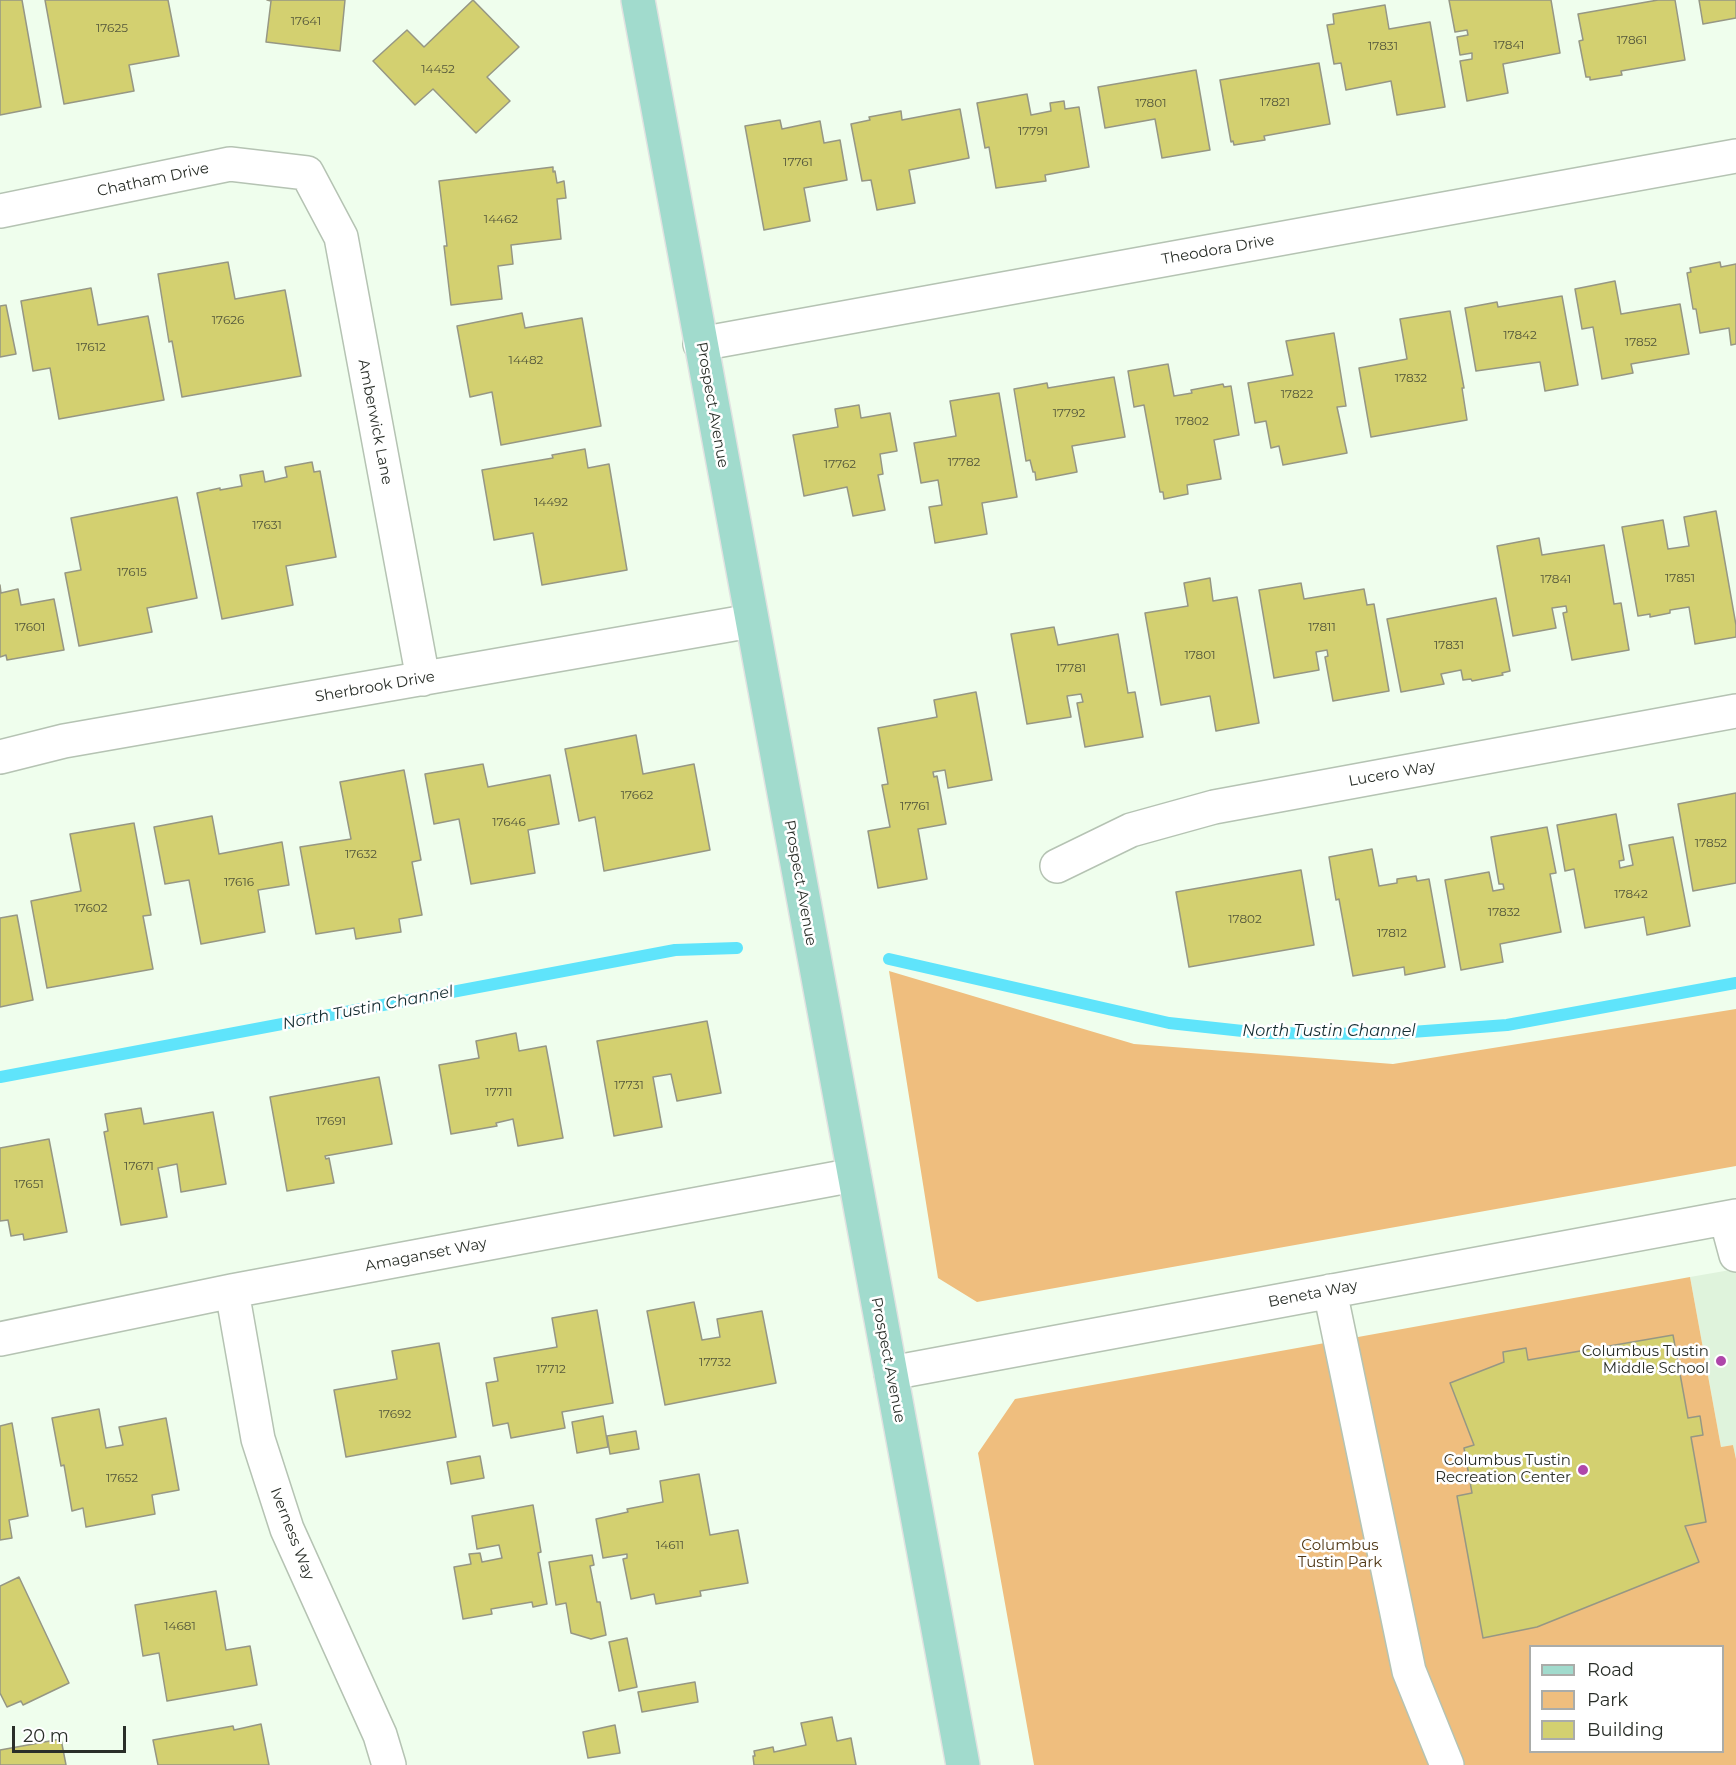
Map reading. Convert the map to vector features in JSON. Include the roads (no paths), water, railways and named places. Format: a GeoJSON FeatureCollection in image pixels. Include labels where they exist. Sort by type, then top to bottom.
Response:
{"type":"FeatureCollection","features":[{"type":"Feature","properties":{"kind":"main road","name":"Prospect Avenue"},"geometry":{"type":"LineString","coordinates":[[638,0],[963,1765]]}},
{"type":"Feature","properties":{"kind":"street","name":"Theodora Drive"},"geometry":{"type":"LineString","coordinates":[[700,344],[1736,156]]}},
{"type":"Feature","properties":{"kind":"street","name":"Chatham Drive"},"geometry":{"type":"LineString","coordinates":[[0,211],[230,164],[307,173]]}},
{"type":"Feature","properties":{"kind":"street","name":"Amberwick Lane"},"geometry":{"type":"LineString","coordinates":[[307,173],[341,237],[423,678]]}},
{"type":"Feature","properties":{"kind":"street","name":"Sherbrook Drive"},"geometry":{"type":"LineString","coordinates":[[0,757],[64,741],[751,621]]}},
{"type":"Feature","properties":{"kind":"street","name":"Lucero Way"},"geometry":{"type":"LineString","coordinates":[[1057,866],[1131,830],[1214,807],[1736,711]]}},
{"type":"Feature","properties":{"kind":"street","name":"Amaganset Way"},"geometry":{"type":"LineString","coordinates":[[0,1339],[231,1291],[854,1175]]}},
{"type":"Feature","properties":{"kind":"street","name":"Beneta Way"},"geometry":{"type":"LineString","coordinates":[[891,1373],[1731,1217]]}},
{"type":"Feature","properties":{"kind":"street"},"geometry":{"type":"LineString","coordinates":[[1731,1217],[1736,1255]]}},
{"type":"Feature","properties":{"kind":"street","name":"Iverness Way"},"geometry":{"type":"LineString","coordinates":[[231,1291],[258,1439],[287,1529],[380,1735],[388,1765]]}},
{"type":"Feature","properties":{"kind":"street"},"geometry":{"type":"LineString","coordinates":[[1330,1291],[1409,1671],[1447,1765]]}},
{"type":"Feature","properties":{"kind":"waterway","name":"North Tustin Channel"},"geometry":{"type":"LineString","coordinates":[[0,1077],[675,950],[737,948]]}},
{"type":"Feature","properties":{"kind":"waterway","name":"North Tustin Channel"},"geometry":{"type":"LineString","coordinates":[[889,959],[1169,1023],[1261,1033],[1384,1034],[1507,1025],[1736,983]]}},
{"type":"Feature","properties":{"kind":"place","name":"Columbus Tustin Middle School"},"geometry":{"type":"Point","coordinates":[1721,1361]}},
{"type":"Feature","properties":{"kind":"place","name":"Columbus Tustin Recreation Center"},"geometry":{"type":"Point","coordinates":[1583,1470]}},
{"type":"Feature","properties":{"kind":"park label","name":"Columbus Tustin Park"},"geometry":{"type":"Point","coordinates":[1340,1554]}}]}
